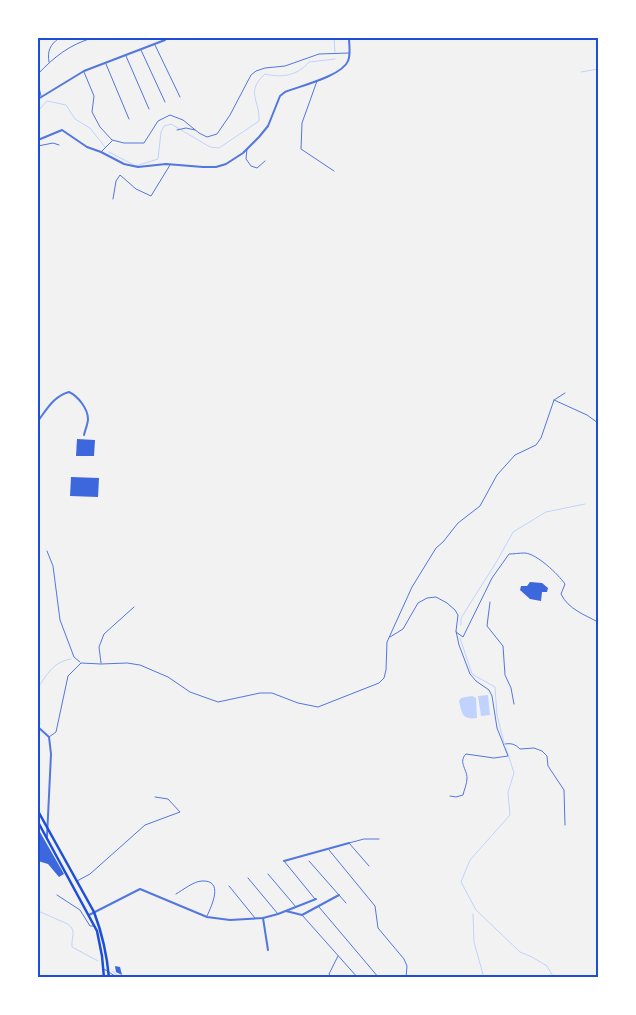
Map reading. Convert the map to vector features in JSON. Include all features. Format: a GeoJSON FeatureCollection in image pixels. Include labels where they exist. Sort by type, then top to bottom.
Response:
{"type":"FeatureCollection","features":[{"type":"Feature","properties":{"kind":"main road"},"geometry":{"type":"LineString","coordinates":[[38,811],[94,912],[100,928],[109,978]]}},
{"type":"Feature","properties":{"kind":"main road"},"geometry":{"type":"LineString","coordinates":[[38,822],[94,926],[102,956],[104,978]]}},
{"type":"Feature","properties":{"kind":"street"},"geometry":{"type":"LineString","coordinates":[[38,140],[62,130],[87,147],[101,152],[116,161],[138,167],[170,164],[216,167],[226,164],[248,148],[268,126],[280,96],[292,89],[318,80],[343,68],[348,60],[350,38]]}},
{"type":"Feature","properties":{"kind":"street"},"geometry":{"type":"LineString","coordinates":[[38,99],[84,71],[165,40]]}},
{"type":"Feature","properties":{"kind":"street"},"geometry":{"type":"LineString","coordinates":[[38,421],[58,396],[69,392],[76,395],[88,417],[84,436]]}},
{"type":"Feature","properties":{"kind":"street"},"geometry":{"type":"LineString","coordinates":[[38,727],[48,738],[51,754],[48,830],[46,838]]}},
{"type":"Feature","properties":{"kind":"street"},"geometry":{"type":"LineString","coordinates":[[284,861],[349,843]]}},
{"type":"Feature","properties":{"kind":"street"},"geometry":{"type":"LineString","coordinates":[[89,915],[140,889],[207,917],[230,920],[263,918],[316,899]]}},
{"type":"Feature","properties":{"kind":"street"},"geometry":{"type":"LineString","coordinates":[[286,911],[302,915],[338,895]]}},
{"type":"Feature","properties":{"kind":"street"},"geometry":{"type":"LineString","coordinates":[[263,918],[268,950]]}},
{"type":"Feature","properties":{"kind":"lane"},"geometry":{"type":"LineString","coordinates":[[49,63],[47,52],[51,44],[59,38]]}},
{"type":"Feature","properties":{"kind":"lane"},"geometry":{"type":"LineString","coordinates":[[38,74],[60,53],[72,45],[92,38]]}},
{"type":"Feature","properties":{"kind":"lane"},"geometry":{"type":"LineString","coordinates":[[154,44],[180,97]]}},
{"type":"Feature","properties":{"kind":"lane"},"geometry":{"type":"LineString","coordinates":[[141,49],[165,102]]}},
{"type":"Feature","properties":{"kind":"lane"},"geometry":{"type":"LineString","coordinates":[[84,71],[94,96],[92,112],[100,127],[112,140],[124,143],[144,143],[158,121],[170,115],[183,120],[207,137],[217,134],[230,115],[251,75],[256,71],[285,66],[319,54],[349,54]]}},
{"type":"Feature","properties":{"kind":"lane"},"geometry":{"type":"LineString","coordinates":[[126,55],[149,109]]}},
{"type":"Feature","properties":{"kind":"lane"},"geometry":{"type":"LineString","coordinates":[[106,63],[129,120]]}},
{"type":"Feature","properties":{"kind":"lane"},"geometry":{"type":"LineString","coordinates":[[318,80],[302,123],[301,148],[334,171]]}},
{"type":"Feature","properties":{"kind":"lane"},"geometry":{"type":"LineString","coordinates":[[38,84],[42,97]]}},
{"type":"Feature","properties":{"kind":"lane"},"geometry":{"type":"LineString","coordinates":[[177,130],[186,128],[196,130]]}},
{"type":"Feature","properties":{"kind":"lane"},"geometry":{"type":"LineString","coordinates":[[101,152],[112,140]]}},
{"type":"Feature","properties":{"kind":"lane"},"geometry":{"type":"LineString","coordinates":[[38,146],[54,143],[59,145]]}},
{"type":"Feature","properties":{"kind":"lane"},"geometry":{"type":"LineString","coordinates":[[248,148],[246,159],[251,166],[257,168],[265,162]]}},
{"type":"Feature","properties":{"kind":"lane"},"geometry":{"type":"LineString","coordinates":[[113,199],[116,180],[120,175],[136,189],[151,196],[170,164]]}},
{"type":"Feature","properties":{"kind":"lane"},"geometry":{"type":"LineString","coordinates":[[47,551],[53,566],[60,620],[74,657],[81,663],[127,663],[140,665],[168,677],[190,692],[218,702],[260,693],[272,693],[298,703],[318,707],[359,692],[379,683],[384,678],[389,637],[412,587],[436,548],[458,523],[480,506],[497,475],[515,455],[536,445],[554,400],[565,393]]}},
{"type":"Feature","properties":{"kind":"lane"},"geometry":{"type":"LineString","coordinates":[[554,400],[588,415],[598,423]]}},
{"type":"Feature","properties":{"kind":"lane"},"geometry":{"type":"LineString","coordinates":[[456,631],[463,637],[492,578],[508,554],[526,553],[533,555],[558,574],[565,584],[561,594],[565,602],[598,622]]}},
{"type":"Feature","properties":{"kind":"lane"},"geometry":{"type":"LineString","coordinates":[[389,637],[402,629],[418,603],[427,598],[436,597],[455,610],[458,615],[456,631],[470,674],[489,690],[492,696],[498,728],[508,756],[494,758],[466,754],[462,757],[467,776],[463,795],[450,796]]}},
{"type":"Feature","properties":{"kind":"lane"},"geometry":{"type":"LineString","coordinates":[[490,602],[487,626],[503,646],[505,675],[511,688],[514,704]]}},
{"type":"Feature","properties":{"kind":"lane"},"geometry":{"type":"LineString","coordinates":[[101,664],[99,647],[104,634],[134,607]]}},
{"type":"Feature","properties":{"kind":"lane"},"geometry":{"type":"LineString","coordinates":[[48,738],[56,732],[68,676],[81,663]]}},
{"type":"Feature","properties":{"kind":"lane"},"geometry":{"type":"LineString","coordinates":[[504,744],[510,743],[520,749],[534,748],[542,751],[547,756],[548,766],[564,790],[565,825]]}},
{"type":"Feature","properties":{"kind":"lane"},"geometry":{"type":"LineString","coordinates":[[76,882],[90,874],[145,825],[180,812],[168,799],[155,797]]}},
{"type":"Feature","properties":{"kind":"lane"},"geometry":{"type":"LineString","coordinates":[[369,866],[349,843],[364,839],[379,839]]}},
{"type":"Feature","properties":{"kind":"lane"},"geometry":{"type":"LineString","coordinates":[[328,849],[374,906],[378,928],[404,959],[407,966],[406,978]]}},
{"type":"Feature","properties":{"kind":"lane"},"geometry":{"type":"LineString","coordinates":[[284,861],[316,899]]}},
{"type":"Feature","properties":{"kind":"lane"},"geometry":{"type":"LineString","coordinates":[[309,861],[346,903]]}},
{"type":"Feature","properties":{"kind":"lane"},"geometry":{"type":"LineString","coordinates":[[268,874],[296,906]]}},
{"type":"Feature","properties":{"kind":"lane"},"geometry":{"type":"LineString","coordinates":[[248,878],[278,914]]}},
{"type":"Feature","properties":{"kind":"lane"},"geometry":{"type":"LineString","coordinates":[[176,894],[201,881],[210,882],[215,887],[216,892],[207,917]]}},
{"type":"Feature","properties":{"kind":"lane"},"geometry":{"type":"LineString","coordinates":[[229,886],[255,919]]}},
{"type":"Feature","properties":{"kind":"lane"},"geometry":{"type":"LineString","coordinates":[[57,895],[80,910],[90,926],[94,926]]}},
{"type":"Feature","properties":{"kind":"lane"},"geometry":{"type":"LineString","coordinates":[[318,906],[379,978]]}},
{"type":"Feature","properties":{"kind":"lane"},"geometry":{"type":"LineString","coordinates":[[302,915],[358,978]]}},
{"type":"Feature","properties":{"kind":"lane"},"geometry":{"type":"LineString","coordinates":[[332,978],[329,974],[338,955]]}},
{"type":"Feature","properties":{"kind":"lane"},"geometry":{"type":"LineString","coordinates":[[104,969],[118,978]]}},
{"type":"Feature","properties":{"kind":"water"},"geometry":{"type":"Polygon","coordinates":[[[488,695],[490,715],[481,716],[478,696],[488,695]]]}},
{"type":"Feature","properties":{"kind":"water"},"geometry":{"type":"Polygon","coordinates":[[[472,696],[476,698],[477,718],[466,717],[462,713],[460,706],[459,701],[461,698],[472,696]]]}},
{"type":"Feature","properties":{"kind":"building"},"geometry":{"type":"Polygon","coordinates":[[[77,439],[95,440],[94,456],[76,456],[77,439]]]}},
{"type":"Feature","properties":{"kind":"building"},"geometry":{"type":"Polygon","coordinates":[[[71,477],[99,478],[98,497],[70,496],[71,477]]]}},
{"type":"Feature","properties":{"kind":"building"},"geometry":{"type":"Polygon","coordinates":[[[530,582],[542,583],[548,588],[547,592],[542,592],[541,601],[530,599],[520,590],[521,586],[527,586],[530,582]]]}},
{"type":"Feature","properties":{"kind":"building"},"geometry":{"type":"Polygon","coordinates":[[[40,832],[64,874],[59,877],[48,864],[38,861],[38,834],[40,832]]]}},
{"type":"Feature","properties":{"kind":"building"},"geometry":{"type":"Polygon","coordinates":[[[115,966],[120,967],[122,975],[116,972],[115,966]]]}},
{"type":"Feature","properties":{"kind":"waterway"},"geometry":{"type":"LineString","coordinates":[[334,38],[335,52]]}},
{"type":"Feature","properties":{"kind":"waterway"},"geometry":{"type":"LineString","coordinates":[[109,152],[136,166],[158,159],[161,132],[164,126],[171,124],[210,147],[219,148],[259,121],[255,91],[259,80],[265,74],[289,75],[309,62],[335,59]]}},
{"type":"Feature","properties":{"kind":"waterway"},"geometry":{"type":"LineString","coordinates":[[581,72],[598,69]]}},
{"type":"Feature","properties":{"kind":"waterway"},"geometry":{"type":"LineString","coordinates":[[38,111],[47,101],[66,105],[75,119],[90,128],[105,147]]}},
{"type":"Feature","properties":{"kind":"waterway"},"geometry":{"type":"LineString","coordinates":[[461,625],[461,618],[513,532],[546,512],[585,504]]}},
{"type":"Feature","properties":{"kind":"waterway"},"geometry":{"type":"LineString","coordinates":[[460,638],[472,674],[495,687],[497,715],[504,743]]}},
{"type":"Feature","properties":{"kind":"waterway"},"geometry":{"type":"LineString","coordinates":[[38,688],[55,666],[71,659]]}},
{"type":"Feature","properties":{"kind":"waterway"},"geometry":{"type":"LineString","coordinates":[[38,707],[40,724]]}},
{"type":"Feature","properties":{"kind":"waterway"},"geometry":{"type":"LineString","coordinates":[[506,748],[514,773],[508,792],[510,815],[470,860],[461,882],[476,910],[520,952],[547,966],[554,978]]}},
{"type":"Feature","properties":{"kind":"waterway"},"geometry":{"type":"LineString","coordinates":[[38,911],[68,924],[73,932],[72,947],[98,961]]}},
{"type":"Feature","properties":{"kind":"waterway"},"geometry":{"type":"LineString","coordinates":[[473,914],[474,942],[484,978]]}},
{"type":"Feature","properties":{"kind":"waterway"},"geometry":{"type":"LineString","coordinates":[[112,971],[121,978]]}}]}
